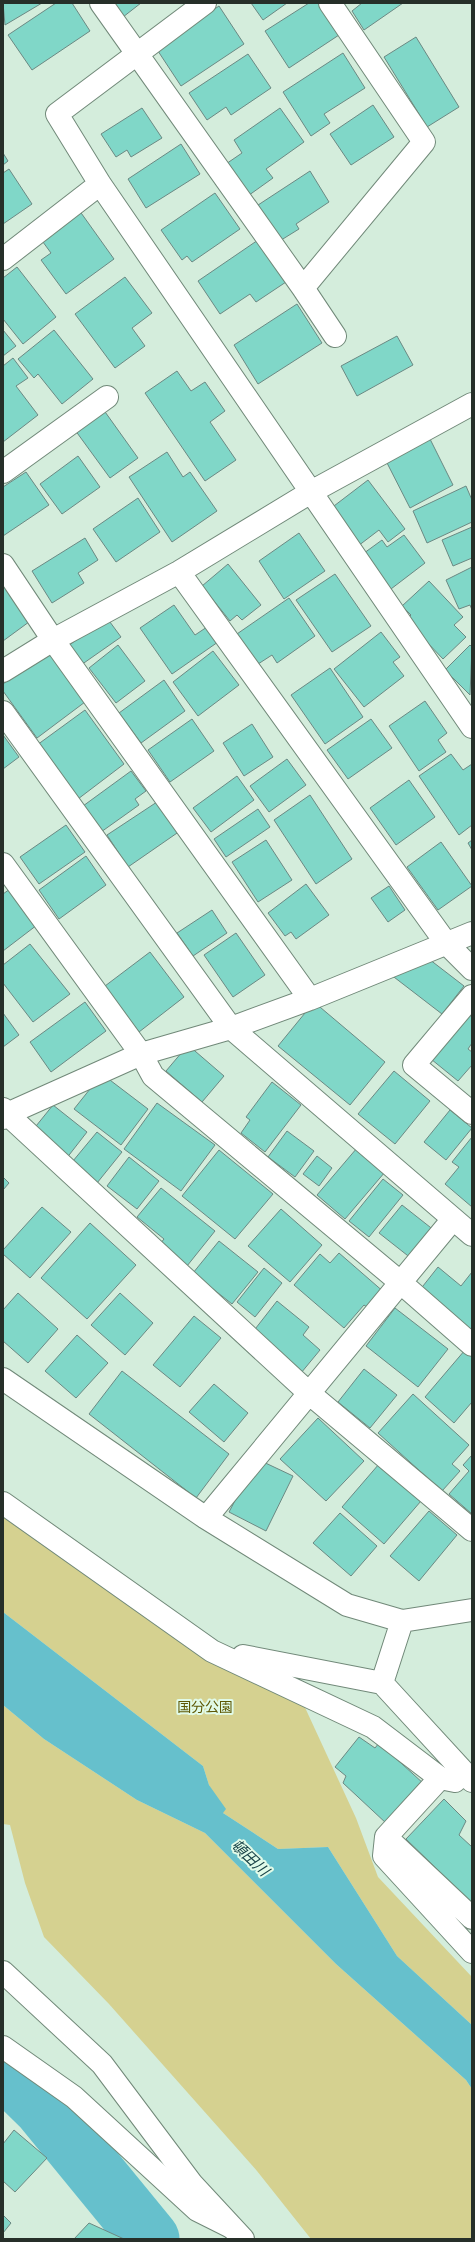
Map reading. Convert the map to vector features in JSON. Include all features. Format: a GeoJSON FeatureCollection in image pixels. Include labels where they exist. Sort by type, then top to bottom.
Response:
{"type":"FeatureCollection","features":[{"type":"Feature","properties":{"kind":"street"},"geometry":{"type":"LineString","coordinates":[[101,3],[304,288],[335,336]]}},
{"type":"Feature","properties":{"kind":"street"},"geometry":{"type":"LineString","coordinates":[[205,3],[57,114],[100,184],[472,727]]}},
{"type":"Feature","properties":{"kind":"street"},"geometry":{"type":"LineString","coordinates":[[304,288],[424,142],[330,3]]}},
{"type":"Feature","properties":{"kind":"street"},"geometry":{"type":"LineString","coordinates":[[5,254],[100,184]]}},
{"type":"Feature","properties":{"kind":"street"},"geometry":{"type":"LineString","coordinates":[[3,472],[107,397]]}},
{"type":"Feature","properties":{"kind":"street"},"geometry":{"type":"LineString","coordinates":[[3,671],[53,640],[180,572],[311,492],[470,409]]}},
{"type":"Feature","properties":{"kind":"street"},"geometry":{"type":"LineString","coordinates":[[3,565],[53,640],[310,999]]}},
{"type":"Feature","properties":{"kind":"street"},"geometry":{"type":"LineString","coordinates":[[180,572],[446,943],[472,968]]}},
{"type":"Feature","properties":{"kind":"street"},"geometry":{"type":"LineString","coordinates":[[3,712],[231,1028],[472,1235]]}},
{"type":"Feature","properties":{"kind":"street"},"geometry":{"type":"LineString","coordinates":[[3,864],[141,1054],[153,1076],[400,1282],[472,1345]]}},
{"type":"Feature","properties":{"kind":"street"},"geometry":{"type":"LineString","coordinates":[[472,933],[310,999],[231,1028],[141,1054],[4,1114],[310,1394],[472,1530]]}},
{"type":"Feature","properties":{"kind":"street"},"geometry":{"type":"LineString","coordinates":[[472,996],[414,1065],[472,1113]]}},
{"type":"Feature","properties":{"kind":"street"},"geometry":{"type":"LineString","coordinates":[[206,1518],[310,1394],[453,1219]]}},
{"type":"Feature","properties":{"kind":"street"},"geometry":{"type":"LineString","coordinates":[[3,1379],[206,1518],[347,1605],[402,1621],[472,1610]]}},
{"type":"Feature","properties":{"kind":"street"},"geometry":{"type":"LineString","coordinates":[[3,1503],[212,1651],[373,1727],[440,1778],[472,1785]]}},
{"type":"Feature","properties":{"kind":"street"},"geometry":{"type":"LineString","coordinates":[[382,1683],[402,1621]]}},
{"type":"Feature","properties":{"kind":"street"},"geometry":{"type":"LineString","coordinates":[[212,1651],[382,1683],[472,1781]]}},
{"type":"Feature","properties":{"kind":"street"},"geometry":{"type":"LineString","coordinates":[[440,1778],[386,1837],[384,1856],[472,1952]]}},
{"type":"Feature","properties":{"kind":"street"},"geometry":{"type":"LineString","coordinates":[[386,1837],[472,1918]]}},
{"type":"Feature","properties":{"kind":"street"},"geometry":{"type":"LineString","coordinates":[[3,1972],[102,2064],[192,2184],[238,2233]]}},
{"type":"Feature","properties":{"kind":"street"},"geometry":{"type":"LineString","coordinates":[[3,2047],[74,2097],[197,2210],[238,2233]]}},
{"type":"Feature","properties":{"kind":"green space","name":"国分公園"},"geometry":{"type":"Polygon","coordinates":[[[3,1510],[302,1701],[356,1818],[378,1877],[472,1977],[472,2025],[397,1956],[328,1847],[278,1849],[223,1813],[209,1785],[203,1766],[3,1612],[3,1510]]]}},
{"type":"Feature","properties":{"kind":"green space"},"geometry":{"type":"Polygon","coordinates":[[[3,1705],[44,1739],[137,1800],[205,1833],[336,1964],[466,2080],[472,2089],[472,2239],[311,2239],[257,2171],[109,2004],[44,1937],[25,1883],[10,1825],[3,1824],[3,1705]]]}},
{"type":"Feature","properties":{"kind":"water","name":"頓田川"},"geometry":{"type":"Polygon","coordinates":[[[3,1612],[203,1766],[209,1785],[226,1809],[223,1813],[278,1849],[328,1847],[397,1956],[472,2025],[472,2089],[466,2080],[336,1964],[205,1833],[137,1800],[44,1739],[3,1705],[3,1612]]]}},
{"type":"Feature","properties":{"kind":"building"},"geometry":{"type":"Polygon","coordinates":[[[3,3],[42,3],[5,25],[3,3]]]}},
{"type":"Feature","properties":{"kind":"building"},"geometry":{"type":"Polygon","coordinates":[[[56,3],[72,3],[90,31],[32,70],[8,35],[56,3]]]}},
{"type":"Feature","properties":{"kind":"building"},"geometry":{"type":"Polygon","coordinates":[[[113,3],[141,3],[123,17],[113,3]]]}},
{"type":"Feature","properties":{"kind":"building"},"geometry":{"type":"Polygon","coordinates":[[[251,3],[287,3],[263,20],[251,3]]]}},
{"type":"Feature","properties":{"kind":"building"},"geometry":{"type":"Polygon","coordinates":[[[309,3],[318,3],[339,35],[289,68],[265,31],[309,3]]]}},
{"type":"Feature","properties":{"kind":"building"},"geometry":{"type":"Polygon","coordinates":[[[362,3],[403,3],[364,30],[352,11],[362,3]]]}},
{"type":"Feature","properties":{"kind":"building"},"geometry":{"type":"Polygon","coordinates":[[[219,6],[244,44],[181,86],[156,48],[219,6]]]}},
{"type":"Feature","properties":{"kind":"building"},"geometry":{"type":"Polygon","coordinates":[[[416,37],[459,107],[427,127],[384,57],[416,37]]]}},
{"type":"Feature","properties":{"kind":"building"},"geometry":{"type":"Polygon","coordinates":[[[343,53],[365,88],[324,114],[330,123],[311,136],[283,92],[343,53]]]}},
{"type":"Feature","properties":{"kind":"building"},"geometry":{"type":"Polygon","coordinates":[[[248,54],[271,88],[231,115],[226,107],[207,120],[189,93],[248,54]]]}},
{"type":"Feature","properties":{"kind":"building"},"geometry":{"type":"Polygon","coordinates":[[[373,105],[394,137],[351,165],[330,134],[373,105]]]}},
{"type":"Feature","properties":{"kind":"building"},"geometry":{"type":"Polygon","coordinates":[[[142,108],[162,138],[131,157],[127,150],[116,157],[101,134],[142,108]]]}},
{"type":"Feature","properties":{"kind":"building"},"geometry":{"type":"Polygon","coordinates":[[[280,108],[304,142],[266,169],[273,178],[245,198],[223,166],[242,153],[234,140],[280,108]]]}},
{"type":"Feature","properties":{"kind":"building"},"geometry":{"type":"Polygon","coordinates":[[[181,144],[200,174],[146,208],[128,179],[181,144]]]}},
{"type":"Feature","properties":{"kind":"building"},"geometry":{"type":"Polygon","coordinates":[[[3,153],[8,161],[3,165],[3,153]]]}},
{"type":"Feature","properties":{"kind":"building"},"geometry":{"type":"Polygon","coordinates":[[[9,169],[32,204],[3,224],[3,173],[9,169]]]}},
{"type":"Feature","properties":{"kind":"building"},"geometry":{"type":"Polygon","coordinates":[[[310,171],[329,202],[296,224],[299,229],[278,242],[255,207],[310,171]]]}},
{"type":"Feature","properties":{"kind":"building"},"geometry":{"type":"Polygon","coordinates":[[[215,193],[240,229],[192,262],[187,256],[182,260],[161,230],[215,193]]]}},
{"type":"Feature","properties":{"kind":"building"},"geometry":{"type":"Polygon","coordinates":[[[79,210],[114,259],[66,294],[41,260],[51,253],[40,238],[79,210]]]}},
{"type":"Feature","properties":{"kind":"building"},"geometry":{"type":"Polygon","coordinates":[[[261,238],[289,280],[256,302],[250,294],[220,314],[198,281],[261,238]]]}},
{"type":"Feature","properties":{"kind":"building"},"geometry":{"type":"Polygon","coordinates":[[[17,267],[56,317],[23,344],[3,319],[3,278],[17,267]]]}},
{"type":"Feature","properties":{"kind":"building"},"geometry":{"type":"Polygon","coordinates":[[[125,277],[152,313],[132,328],[145,346],[115,368],[75,314],[125,277]]]}},
{"type":"Feature","properties":{"kind":"building"},"geometry":{"type":"Polygon","coordinates":[[[297,304],[322,343],[258,384],[234,345],[297,304]]]}},
{"type":"Feature","properties":{"kind":"building"},"geometry":{"type":"Polygon","coordinates":[[[3,330],[16,346],[3,356],[3,330]]]}},
{"type":"Feature","properties":{"kind":"building"},"geometry":{"type":"Polygon","coordinates":[[[54,330],[93,379],[62,404],[38,374],[34,378],[18,359],[54,330]]]}},
{"type":"Feature","properties":{"kind":"building"},"geometry":{"type":"Polygon","coordinates":[[[397,336],[413,365],[357,396],[341,366],[397,336]]]}},
{"type":"Feature","properties":{"kind":"building"},"geometry":{"type":"Polygon","coordinates":[[[13,358],[28,378],[16,386],[38,415],[3,442],[3,366],[13,358]]]}},
{"type":"Feature","properties":{"kind":"building"},"geometry":{"type":"Polygon","coordinates":[[[177,371],[191,391],[205,382],[225,411],[210,422],[236,460],[205,481],[145,393],[177,371]]]}},
{"type":"Feature","properties":{"kind":"building"},"geometry":{"type":"Polygon","coordinates":[[[103,409],[138,458],[110,478],[75,430],[103,409]]]}},
{"type":"Feature","properties":{"kind":"building"},"geometry":{"type":"Polygon","coordinates":[[[429,437],[453,485],[410,508],[385,459],[429,437]]]}},
{"type":"Feature","properties":{"kind":"building"},"geometry":{"type":"Polygon","coordinates":[[[167,452],[183,477],[190,472],[217,511],[172,542],[129,477],[167,452]]]}},
{"type":"Feature","properties":{"kind":"building"},"geometry":{"type":"Polygon","coordinates":[[[78,456],[100,487],[62,514],[40,484],[78,456]]]}},
{"type":"Feature","properties":{"kind":"building"},"geometry":{"type":"Polygon","coordinates":[[[26,472],[49,505],[3,536],[3,487],[26,472]]]}},
{"type":"Feature","properties":{"kind":"building"},"geometry":{"type":"Polygon","coordinates":[[[368,480],[405,529],[388,542],[379,530],[358,546],[330,509],[368,480]]]}},
{"type":"Feature","properties":{"kind":"building"},"geometry":{"type":"Polygon","coordinates":[[[466,486],[472,500],[472,522],[427,543],[413,511],[466,486]]]}},
{"type":"Feature","properties":{"kind":"building"},"geometry":{"type":"Polygon","coordinates":[[[138,498],[160,532],[116,562],[93,529],[138,498]]]}},
{"type":"Feature","properties":{"kind":"building"},"geometry":{"type":"Polygon","coordinates":[[[472,527],[472,558],[453,566],[442,540],[472,527]]]}},
{"type":"Feature","properties":{"kind":"building"},"geometry":{"type":"Polygon","coordinates":[[[299,533],[325,571],[284,599],[259,561],[299,533]]]}},
{"type":"Feature","properties":{"kind":"building"},"geometry":{"type":"Polygon","coordinates":[[[404,535],[425,563],[387,592],[360,556],[382,540],[387,547],[404,535]]]}},
{"type":"Feature","properties":{"kind":"building"},"geometry":{"type":"Polygon","coordinates":[[[85,538],[98,560],[78,573],[84,583],[52,603],[32,571],[85,538]]]}},
{"type":"Feature","properties":{"kind":"building"},"geometry":{"type":"Polygon","coordinates":[[[228,564],[261,605],[242,620],[237,615],[230,621],[202,586],[228,564]]]}},
{"type":"Feature","properties":{"kind":"building"},"geometry":{"type":"Polygon","coordinates":[[[472,567],[472,610],[470,605],[459,609],[446,580],[472,567]]]}},
{"type":"Feature","properties":{"kind":"building"},"geometry":{"type":"Polygon","coordinates":[[[335,574],[371,626],[332,652],[296,600],[335,574]]]}},
{"type":"Feature","properties":{"kind":"building"},"geometry":{"type":"Polygon","coordinates":[[[3,578],[33,619],[3,641],[3,578]]]}},
{"type":"Feature","properties":{"kind":"building"},"geometry":{"type":"Polygon","coordinates":[[[429,581],[463,617],[454,625],[466,637],[443,659],[406,620],[411,615],[402,606],[429,581]]]}},
{"type":"Feature","properties":{"kind":"building"},"geometry":{"type":"Polygon","coordinates":[[[289,598],[315,636],[277,663],[272,655],[255,666],[234,636],[289,598]]]}},
{"type":"Feature","properties":{"kind":"building"},"geometry":{"type":"Polygon","coordinates":[[[174,605],[195,635],[207,627],[218,642],[172,674],[140,628],[174,605]]]}},
{"type":"Feature","properties":{"kind":"building"},"geometry":{"type":"Polygon","coordinates":[[[107,618],[121,637],[81,665],[68,646],[107,618]]]}},
{"type":"Feature","properties":{"kind":"building"},"geometry":{"type":"Polygon","coordinates":[[[381,632],[400,657],[393,662],[404,676],[364,707],[334,669],[381,632]]]}},
{"type":"Feature","properties":{"kind":"building"},"geometry":{"type":"Polygon","coordinates":[[[118,645],[145,681],[116,703],[89,668],[118,645]]]}},
{"type":"Feature","properties":{"kind":"building"},"geometry":{"type":"Polygon","coordinates":[[[470,645],[472,647],[470,695],[445,670],[470,645]]]}},
{"type":"Feature","properties":{"kind":"building"},"geometry":{"type":"Polygon","coordinates":[[[48,651],[85,702],[37,738],[3,691],[3,684],[48,651]]]}},
{"type":"Feature","properties":{"kind":"building"},"geometry":{"type":"Polygon","coordinates":[[[213,651],[239,685],[198,716],[173,682],[213,651]]]}},
{"type":"Feature","properties":{"kind":"building"},"geometry":{"type":"Polygon","coordinates":[[[330,668],[363,717],[325,744],[291,695],[330,668]]]}},
{"type":"Feature","properties":{"kind":"building"},"geometry":{"type":"Polygon","coordinates":[[[164,680],[185,711],[141,743],[119,713],[164,680]]]}},
{"type":"Feature","properties":{"kind":"building"},"geometry":{"type":"Polygon","coordinates":[[[425,701],[447,733],[438,740],[446,752],[419,771],[389,726],[425,701]]]}},
{"type":"Feature","properties":{"kind":"building"},"geometry":{"type":"Polygon","coordinates":[[[85,710],[124,764],[78,799],[37,745],[85,710]]]}},
{"type":"Feature","properties":{"kind":"building"},"geometry":{"type":"Polygon","coordinates":[[[192,719],[214,751],[170,782],[148,750],[192,719]]]}},
{"type":"Feature","properties":{"kind":"building"},"geometry":{"type":"Polygon","coordinates":[[[371,719],[392,748],[348,779],[327,750],[371,719]]]}},
{"type":"Feature","properties":{"kind":"building"},"geometry":{"type":"Polygon","coordinates":[[[252,724],[273,757],[244,776],[223,743],[252,724]]]}},
{"type":"Feature","properties":{"kind":"building"},"geometry":{"type":"Polygon","coordinates":[[[3,735],[19,757],[3,769],[3,735]]]}},
{"type":"Feature","properties":{"kind":"building"},"geometry":{"type":"Polygon","coordinates":[[[451,754],[463,770],[472,764],[472,825],[459,835],[419,776],[451,754]]]}},
{"type":"Feature","properties":{"kind":"building"},"geometry":{"type":"Polygon","coordinates":[[[287,759],[306,785],[269,812],[250,786],[287,759]]]}},
{"type":"Feature","properties":{"kind":"building"},"geometry":{"type":"Polygon","coordinates":[[[131,771],[146,791],[135,799],[139,805],[101,832],[83,806],[131,771]]]}},
{"type":"Feature","properties":{"kind":"building"},"geometry":{"type":"Polygon","coordinates":[[[237,776],[254,800],[211,832],[193,808],[237,776]]]}},
{"type":"Feature","properties":{"kind":"building"},"geometry":{"type":"Polygon","coordinates":[[[409,780],[435,817],[396,845],[370,808],[409,780]]]}},
{"type":"Feature","properties":{"kind":"building"},"geometry":{"type":"Polygon","coordinates":[[[310,795],[352,859],[316,884],[274,820],[310,795]]]}},
{"type":"Feature","properties":{"kind":"building"},"geometry":{"type":"Polygon","coordinates":[[[160,800],[180,831],[128,867],[107,835],[160,800]]]}},
{"type":"Feature","properties":{"kind":"building"},"geometry":{"type":"Polygon","coordinates":[[[258,809],[270,827],[226,857],[214,839],[258,809]]]}},
{"type":"Feature","properties":{"kind":"building"},"geometry":{"type":"Polygon","coordinates":[[[66,825],[85,852],[39,884],[20,857],[66,825]]]}},
{"type":"Feature","properties":{"kind":"building"},"geometry":{"type":"Polygon","coordinates":[[[266,840],[292,880],[258,902],[232,862],[266,840]]]}},
{"type":"Feature","properties":{"kind":"building"},"geometry":{"type":"Polygon","coordinates":[[[472,840],[472,850],[468,843],[472,840]]]}},
{"type":"Feature","properties":{"kind":"building"},"geometry":{"type":"Polygon","coordinates":[[[441,842],[472,886],[438,910],[407,867],[441,842]]]}},
{"type":"Feature","properties":{"kind":"building"},"geometry":{"type":"Polygon","coordinates":[[[86,856],[106,885],[59,919],[39,890],[86,856]]]}},
{"type":"Feature","properties":{"kind":"building"},"geometry":{"type":"Polygon","coordinates":[[[306,884],[329,915],[296,939],[291,932],[285,936],[268,913],[306,884]]]}},
{"type":"Feature","properties":{"kind":"building"},"geometry":{"type":"Polygon","coordinates":[[[389,886],[405,910],[388,922],[371,898],[389,886]]]}},
{"type":"Feature","properties":{"kind":"building"},"geometry":{"type":"Polygon","coordinates":[[[10,889],[37,925],[3,951],[3,894],[10,889]]]}},
{"type":"Feature","properties":{"kind":"building"},"geometry":{"type":"Polygon","coordinates":[[[212,910],[227,933],[193,956],[177,933],[212,910]]]}},
{"type":"Feature","properties":{"kind":"building"},"geometry":{"type":"Polygon","coordinates":[[[236,933],[265,975],[233,997],[204,955],[236,933]]]}},
{"type":"Feature","properties":{"kind":"building"},"geometry":{"type":"Polygon","coordinates":[[[30,944],[70,994],[33,1022],[3,983],[3,965],[30,944]]]}},
{"type":"Feature","properties":{"kind":"building"},"geometry":{"type":"Polygon","coordinates":[[[150,952],[184,997],[139,1032],[105,986],[150,952]]]}},
{"type":"Feature","properties":{"kind":"building"},"geometry":{"type":"Polygon","coordinates":[[[425,956],[464,986],[442,1014],[390,974],[425,956]]]}},
{"type":"Feature","properties":{"kind":"building"},"geometry":{"type":"Polygon","coordinates":[[[85,1002],[106,1031],[51,1072],[30,1042],[85,1002]]]}},
{"type":"Feature","properties":{"kind":"building"},"geometry":{"type":"Polygon","coordinates":[[[314,1002],[385,1062],[350,1105],[278,1046],[314,1002]]]}},
{"type":"Feature","properties":{"kind":"building"},"geometry":{"type":"Polygon","coordinates":[[[463,1010],[472,1017],[472,1043],[468,1049],[472,1052],[472,1065],[458,1081],[426,1055],[463,1010]]]}},
{"type":"Feature","properties":{"kind":"building"},"geometry":{"type":"Polygon","coordinates":[[[3,1013],[19,1035],[3,1047],[3,1013]]]}},
{"type":"Feature","properties":{"kind":"building"},"geometry":{"type":"Polygon","coordinates":[[[188,1045],[224,1076],[202,1102],[166,1071],[188,1045]]]}},
{"type":"Feature","properties":{"kind":"building"},"geometry":{"type":"Polygon","coordinates":[[[394,1071],[430,1101],[395,1144],[358,1114],[394,1071]]]}},
{"type":"Feature","properties":{"kind":"building"},"geometry":{"type":"Polygon","coordinates":[[[102,1074],[148,1109],[121,1145],[74,1109],[102,1074]]]}},
{"type":"Feature","properties":{"kind":"building"},"geometry":{"type":"Polygon","coordinates":[[[272,1082],[301,1105],[265,1152],[241,1133],[250,1120],[246,1117],[272,1082]]]}},
{"type":"Feature","properties":{"kind":"building"},"geometry":{"type":"Polygon","coordinates":[[[157,1103],[215,1145],[181,1191],[124,1149],[157,1103]]]}},
{"type":"Feature","properties":{"kind":"building"},"geometry":{"type":"Polygon","coordinates":[[[53,1105],[87,1132],[66,1159],[32,1131],[53,1105]]]}},
{"type":"Feature","properties":{"kind":"building"},"geometry":{"type":"Polygon","coordinates":[[[450,1110],[472,1128],[446,1160],[424,1142],[450,1110]]]}},
{"type":"Feature","properties":{"kind":"building"},"geometry":{"type":"Polygon","coordinates":[[[287,1131],[314,1151],[295,1177],[268,1157],[287,1131]]]}},
{"type":"Feature","properties":{"kind":"building"},"geometry":{"type":"Polygon","coordinates":[[[97,1132],[122,1152],[93,1188],[68,1167],[97,1132]]]}},
{"type":"Feature","properties":{"kind":"building"},"geometry":{"type":"Polygon","coordinates":[[[472,1137],[472,1207],[445,1184],[459,1167],[452,1162],[472,1137]]]}},
{"type":"Feature","properties":{"kind":"building"},"geometry":{"type":"Polygon","coordinates":[[[357,1148],[385,1172],[345,1219],[317,1195],[357,1148]]]}},
{"type":"Feature","properties":{"kind":"building"},"geometry":{"type":"Polygon","coordinates":[[[219,1150],[273,1194],[235,1239],[182,1196],[219,1150]]]}},
{"type":"Feature","properties":{"kind":"building"},"geometry":{"type":"Polygon","coordinates":[[[317,1156],[332,1168],[319,1186],[303,1174],[317,1156]]]}},
{"type":"Feature","properties":{"kind":"building"},"geometry":{"type":"Polygon","coordinates":[[[129,1157],[159,1181],[137,1209],[107,1186],[129,1157]]]}},
{"type":"Feature","properties":{"kind":"building"},"geometry":{"type":"Polygon","coordinates":[[[3,1177],[9,1183],[3,1190],[3,1177]]]}},
{"type":"Feature","properties":{"kind":"building"},"geometry":{"type":"Polygon","coordinates":[[[383,1179],[403,1195],[369,1237],[349,1221],[383,1179]]]}},
{"type":"Feature","properties":{"kind":"building"},"geometry":{"type":"Polygon","coordinates":[[[161,1188],[215,1231],[183,1271],[156,1249],[164,1239],[137,1217],[161,1188]]]}},
{"type":"Feature","properties":{"kind":"building"},"geometry":{"type":"Polygon","coordinates":[[[402,1205],[435,1231],[412,1259],[379,1233],[402,1205]]]}},
{"type":"Feature","properties":{"kind":"building"},"geometry":{"type":"Polygon","coordinates":[[[42,1207],[71,1232],[30,1278],[3,1254],[3,1250],[42,1207]]]}},
{"type":"Feature","properties":{"kind":"building"},"geometry":{"type":"Polygon","coordinates":[[[281,1209],[322,1245],[290,1282],[248,1246],[281,1209]]]}},
{"type":"Feature","properties":{"kind":"building"},"geometry":{"type":"Polygon","coordinates":[[[90,1223],[136,1265],[87,1319],[41,1278],[90,1223]]]}},
{"type":"Feature","properties":{"kind":"building"},"geometry":{"type":"Polygon","coordinates":[[[219,1241],[258,1272],[232,1304],[193,1273],[219,1241]]]}},
{"type":"Feature","properties":{"kind":"building"},"geometry":{"type":"Polygon","coordinates":[[[339,1253],[385,1293],[371,1310],[364,1305],[344,1328],[294,1285],[320,1254],[330,1263],[339,1253]]]}},
{"type":"Feature","properties":{"kind":"building"},"geometry":{"type":"Polygon","coordinates":[[[438,1267],[461,1286],[472,1272],[472,1333],[419,1291],[438,1267]]]}},
{"type":"Feature","properties":{"kind":"building"},"geometry":{"type":"Polygon","coordinates":[[[264,1268],[282,1283],[255,1317],[237,1302],[264,1268]]]}},
{"type":"Feature","properties":{"kind":"building"},"geometry":{"type":"Polygon","coordinates":[[[18,1293],[58,1329],[28,1363],[3,1341],[3,1310],[18,1293]]]}},
{"type":"Feature","properties":{"kind":"building"},"geometry":{"type":"Polygon","coordinates":[[[120,1293],[153,1323],[125,1355],[91,1325],[120,1293]]]}},
{"type":"Feature","properties":{"kind":"building"},"geometry":{"type":"Polygon","coordinates":[[[277,1301],[309,1327],[303,1335],[320,1350],[301,1373],[252,1333],[277,1301]]]}},
{"type":"Feature","properties":{"kind":"building"},"geometry":{"type":"Polygon","coordinates":[[[395,1308],[448,1349],[418,1387],[366,1346],[395,1308]]]}},
{"type":"Feature","properties":{"kind":"building"},"geometry":{"type":"Polygon","coordinates":[[[194,1316],[221,1338],[180,1387],[153,1365],[194,1316]]]}},
{"type":"Feature","properties":{"kind":"building"},"geometry":{"type":"Polygon","coordinates":[[[77,1335],[108,1363],[76,1398],[45,1371],[77,1335]]]}},
{"type":"Feature","properties":{"kind":"building"},"geometry":{"type":"Polygon","coordinates":[[[465,1350],[472,1356],[472,1402],[454,1423],[425,1397],[465,1350]]]}},
{"type":"Feature","properties":{"kind":"building"},"geometry":{"type":"Polygon","coordinates":[[[364,1369],[397,1395],[370,1428],[338,1402],[364,1369]]]}},
{"type":"Feature","properties":{"kind":"building"},"geometry":{"type":"Polygon","coordinates":[[[122,1371],[229,1454],[196,1498],[89,1414],[122,1371]]]}},
{"type":"Feature","properties":{"kind":"building"},"geometry":{"type":"Polygon","coordinates":[[[214,1384],[248,1413],[224,1442],[189,1412],[214,1384]]]}},
{"type":"Feature","properties":{"kind":"building"},"geometry":{"type":"Polygon","coordinates":[[[413,1394],[469,1445],[452,1464],[460,1471],[442,1491],[378,1433],[413,1394]]]}},
{"type":"Feature","properties":{"kind":"building"},"geometry":{"type":"Polygon","coordinates":[[[318,1418],[364,1461],[326,1501],[280,1459],[318,1418]]]}},
{"type":"Feature","properties":{"kind":"building"},"geometry":{"type":"Polygon","coordinates":[[[472,1455],[472,1514],[449,1494],[469,1471],[463,1465],[472,1455]]]}},
{"type":"Feature","properties":{"kind":"building"},"geometry":{"type":"Polygon","coordinates":[[[257,1459],[293,1476],[266,1531],[229,1512],[257,1459]]]}},
{"type":"Feature","properties":{"kind":"building"},"geometry":{"type":"Polygon","coordinates":[[[379,1464],[421,1501],[384,1544],[342,1507],[379,1464]]]}},
{"type":"Feature","properties":{"kind":"building"},"geometry":{"type":"Polygon","coordinates":[[[429,1511],[457,1535],[419,1581],[390,1556],[429,1511]]]}},
{"type":"Feature","properties":{"kind":"building"},"geometry":{"type":"Polygon","coordinates":[[[340,1513],[377,1546],[351,1576],[313,1543],[340,1513]]]}},
{"type":"Feature","properties":{"kind":"building"},"geometry":{"type":"Polygon","coordinates":[[[359,1737],[375,1748],[379,1743],[424,1784],[387,1824],[343,1783],[346,1776],[335,1767],[359,1737]]]}},
{"type":"Feature","properties":{"kind":"building"},"geometry":{"type":"Polygon","coordinates":[[[444,1799],[466,1821],[459,1835],[472,1847],[472,1903],[406,1839],[444,1799]]]}},
{"type":"Feature","properties":{"kind":"building"},"geometry":{"type":"Polygon","coordinates":[[[14,2130],[47,2158],[15,2192],[3,2181],[3,2144],[14,2130]]]}},
{"type":"Feature","properties":{"kind":"building"},"geometry":{"type":"Polygon","coordinates":[[[3,2215],[11,2223],[3,2233],[3,2215]]]}},
{"type":"Feature","properties":{"kind":"building"},"geometry":{"type":"Polygon","coordinates":[[[89,2223],[124,2239],[74,2239],[89,2223]]]}},
{"type":"Feature","properties":{"kind":"waterway"},"geometry":{"type":"LineString","coordinates":[[3,2069],[42,2107],[150,2239]]}}]}
